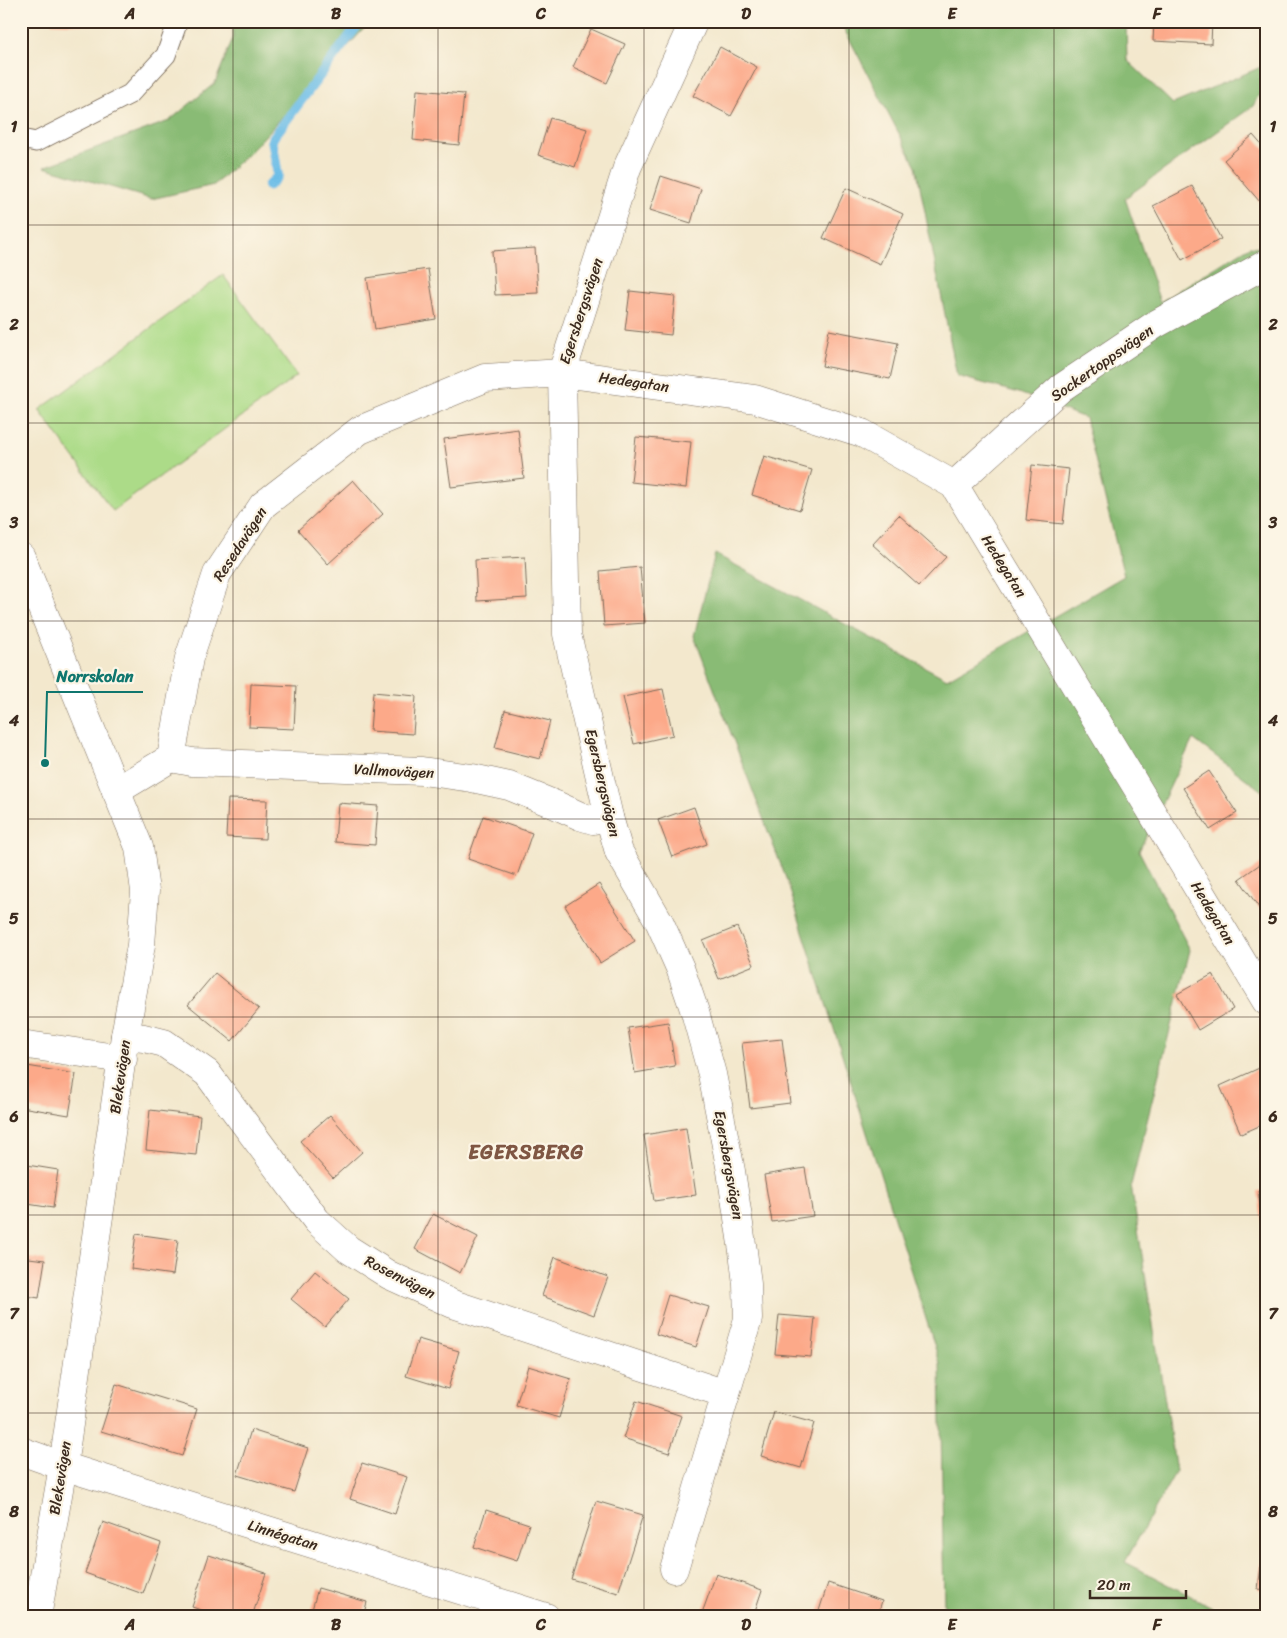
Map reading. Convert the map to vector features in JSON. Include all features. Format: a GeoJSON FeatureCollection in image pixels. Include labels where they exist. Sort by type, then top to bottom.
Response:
{"type":"FeatureCollection","features":[{"type":"Feature","properties":{"kind":"street","name":"Egersbergsvägen"},"geometry":{"type":"LineString","coordinates":[[674,1569],[748,1319],[747,1284],[731,1171],[712,1074],[695,1012],[680,968],[660,923],[620,852],[609,817],[567,634],[562,373],[627,168],[694,21]]}},
{"type":"Feature","properties":{"kind":"street","name":"Sockertoppsvägen"},"geometry":{"type":"LineString","coordinates":[[954,484],[1061,388],[1156,324],[1265,267]]}},
{"type":"Feature","properties":{"kind":"street","name":"Hedegatan"},"geometry":{"type":"LineString","coordinates":[[562,373],[755,399],[862,433],[954,484],[1266,1001]]}},
{"type":"Feature","properties":{"kind":"street","name":"Resedavägen"},"geometry":{"type":"LineString","coordinates":[[171,758],[188,658],[217,574],[263,505],[360,430],[485,378],[562,373]]}},
{"type":"Feature","properties":{"kind":"street","name":"Blekevägen"},"geometry":{"type":"LineString","coordinates":[[21,557],[139,848],[145,891],[141,945],[62,1466],[37,1617]]}},
{"type":"Feature","properties":{"kind":"street"},"geometry":{"type":"LineString","coordinates":[[116,790],[171,758]]}},
{"type":"Feature","properties":{"kind":"street","name":"Vallmovägen"},"geometry":{"type":"LineString","coordinates":[[171,758],[192,762],[422,771],[472,778],[509,786],[593,820],[609,817]]}},
{"type":"Feature","properties":{"kind":"street","name":"Rosenvägen"},"geometry":{"type":"LineString","coordinates":[[21,1044],[124,1048],[144,1038],[164,1043],[207,1073],[317,1221],[348,1249],[389,1275],[453,1304],[726,1394]]}},
{"type":"Feature","properties":{"kind":"street","name":"Linnégatan"},"geometry":{"type":"LineString","coordinates":[[21,1451],[62,1466],[546,1617]]}},
{"type":"Feature","properties":{"kind":"lane"},"geometry":{"type":"LineString","coordinates":[[21,139],[36,142],[130,94],[166,55],[178,21]]}},
{"type":"Feature","properties":{"kind":"green space"},"geometry":{"type":"Polygon","coordinates":[[[233,21],[371,21],[251,151],[214,185],[151,199],[44,167],[169,121],[215,83],[233,38],[233,21]]]}},
{"type":"Feature","properties":{"kind":"green space"},"geometry":{"type":"Polygon","coordinates":[[[840,21],[1126,21],[1127,60],[1173,104],[1266,65],[1266,81],[1253,106],[1125,198],[1160,302],[1250,246],[1266,248],[1266,794],[1193,739],[1139,851],[1190,950],[1131,1185],[1176,1471],[1125,1562],[1212,1607],[1211,1617],[962,1617],[944,1609],[940,1363],[787,881],[694,636],[715,554],[947,679],[1124,576],[1085,418],[1019,393],[957,376],[916,166],[840,21]]]}},
{"type":"Feature","properties":{"kind":"green space"},"geometry":{"type":"Polygon","coordinates":[[[223,275],[297,376],[113,511],[39,410],[223,275]]]}},
{"type":"Feature","properties":{"kind":"building"},"geometry":{"type":"Polygon","coordinates":[[[52,21],[92,21],[92,25],[51,23],[52,21]]]}},
{"type":"Feature","properties":{"kind":"building"},"geometry":{"type":"Polygon","coordinates":[[[1154,21],[1212,21],[1211,44],[1153,41],[1154,21]]]}},
{"type":"Feature","properties":{"kind":"building"},"geometry":{"type":"Polygon","coordinates":[[[591,29],[625,44],[607,83],[573,67],[591,29]]]}},
{"type":"Feature","properties":{"kind":"building"},"geometry":{"type":"Polygon","coordinates":[[[720,47],[757,67],[731,116],[693,96],[720,47]]]}},
{"type":"Feature","properties":{"kind":"building"},"geometry":{"type":"Polygon","coordinates":[[[417,90],[464,94],[459,145],[413,140],[417,90]]]}},
{"type":"Feature","properties":{"kind":"building"},"geometry":{"type":"Polygon","coordinates":[[[550,118],[587,129],[575,167],[538,155],[550,118]]]}},
{"type":"Feature","properties":{"kind":"building"},"geometry":{"type":"Polygon","coordinates":[[[1253,135],[1266,150],[1266,209],[1224,160],[1253,135]]]}},
{"type":"Feature","properties":{"kind":"building"},"geometry":{"type":"Polygon","coordinates":[[[661,176],[701,189],[691,223],[650,210],[661,176]]]}},
{"type":"Feature","properties":{"kind":"building"},"geometry":{"type":"Polygon","coordinates":[[[1192,186],[1221,239],[1182,260],[1153,206],[1192,186]]]}},
{"type":"Feature","properties":{"kind":"building"},"geometry":{"type":"Polygon","coordinates":[[[846,188],[903,214],[880,264],[823,238],[846,188]]]}},
{"type":"Feature","properties":{"kind":"building"},"geometry":{"type":"Polygon","coordinates":[[[535,248],[538,293],[495,295],[492,251],[535,248]]]}},
{"type":"Feature","properties":{"kind":"building"},"geometry":{"type":"Polygon","coordinates":[[[428,269],[436,319],[375,329],[367,278],[428,269]]]}},
{"type":"Feature","properties":{"kind":"building"},"geometry":{"type":"Polygon","coordinates":[[[630,291],[675,296],[671,335],[625,330],[630,291]]]}},
{"type":"Feature","properties":{"kind":"building"},"geometry":{"type":"Polygon","coordinates":[[[829,330],[898,343],[890,379],[822,366],[829,330]]]}},
{"type":"Feature","properties":{"kind":"building"},"geometry":{"type":"Polygon","coordinates":[[[518,429],[524,478],[451,487],[444,439],[518,429]]]}},
{"type":"Feature","properties":{"kind":"building"},"geometry":{"type":"Polygon","coordinates":[[[636,437],[691,442],[686,488],[631,482],[636,437]]]}},
{"type":"Feature","properties":{"kind":"building"},"geometry":{"type":"Polygon","coordinates":[[[764,456],[812,470],[800,510],[752,495],[764,456]]]}},
{"type":"Feature","properties":{"kind":"building"},"geometry":{"type":"Polygon","coordinates":[[[1032,465],[1069,469],[1063,524],[1026,520],[1032,465]]]}},
{"type":"Feature","properties":{"kind":"building"},"geometry":{"type":"Polygon","coordinates":[[[353,480],[383,514],[328,564],[298,530],[353,480]]]}},
{"type":"Feature","properties":{"kind":"building"},"geometry":{"type":"Polygon","coordinates":[[[899,515],[946,557],[919,586],[872,544],[899,515]]]}},
{"type":"Feature","properties":{"kind":"building"},"geometry":{"type":"Polygon","coordinates":[[[525,557],[527,598],[477,601],[475,560],[525,557]]]}},
{"type":"Feature","properties":{"kind":"building"},"geometry":{"type":"Polygon","coordinates":[[[640,567],[645,623],[604,626],[600,571],[640,567]]]}},
{"type":"Feature","properties":{"kind":"building"},"geometry":{"type":"Polygon","coordinates":[[[251,684],[296,686],[294,729],[249,727],[251,684]]]}},
{"type":"Feature","properties":{"kind":"building"},"geometry":{"type":"Polygon","coordinates":[[[663,689],[673,735],[634,744],[623,697],[663,689]]]}},
{"type":"Feature","properties":{"kind":"building"},"geometry":{"type":"Polygon","coordinates":[[[373,692],[416,696],[413,734],[370,731],[373,692]]]}},
{"type":"Feature","properties":{"kind":"building"},"geometry":{"type":"Polygon","coordinates":[[[505,710],[550,721],[540,759],[495,748],[505,710]]]}},
{"type":"Feature","properties":{"kind":"building"},"geometry":{"type":"Polygon","coordinates":[[[1209,771],[1237,813],[1210,830],[1183,788],[1209,771]]]}},
{"type":"Feature","properties":{"kind":"building"},"geometry":{"type":"Polygon","coordinates":[[[228,799],[267,800],[265,839],[226,837],[228,799]]]}},
{"type":"Feature","properties":{"kind":"building"},"geometry":{"type":"Polygon","coordinates":[[[338,803],[378,806],[375,845],[335,842],[338,803]]]}},
{"type":"Feature","properties":{"kind":"building"},"geometry":{"type":"Polygon","coordinates":[[[694,807],[707,844],[672,857],[658,820],[694,807]]]}},
{"type":"Feature","properties":{"kind":"building"},"geometry":{"type":"Polygon","coordinates":[[[483,816],[532,833],[517,876],[468,859],[483,816]]]}},
{"type":"Feature","properties":{"kind":"building"},"geometry":{"type":"Polygon","coordinates":[[[1266,860],[1266,914],[1264,915],[1239,879],[1266,860]]]}},
{"type":"Feature","properties":{"kind":"building"},"geometry":{"type":"Polygon","coordinates":[[[599,884],[635,941],[600,963],[565,906],[599,884]]]}},
{"type":"Feature","properties":{"kind":"building"},"geometry":{"type":"Polygon","coordinates":[[[737,927],[754,965],[719,979],[703,941],[737,927]]]}},
{"type":"Feature","properties":{"kind":"building"},"geometry":{"type":"Polygon","coordinates":[[[215,973],[259,1009],[232,1041],[188,1005],[215,973]]]}},
{"type":"Feature","properties":{"kind":"building"},"geometry":{"type":"Polygon","coordinates":[[[1213,974],[1233,1009],[1198,1030],[1177,994],[1213,974]]]}},
{"type":"Feature","properties":{"kind":"building"},"geometry":{"type":"Polygon","coordinates":[[[668,1022],[675,1066],[635,1073],[628,1028],[668,1022]]]}},
{"type":"Feature","properties":{"kind":"building"},"geometry":{"type":"Polygon","coordinates":[[[782,1039],[790,1103],[750,1108],[742,1043],[782,1039]]]}},
{"type":"Feature","properties":{"kind":"building"},"geometry":{"type":"Polygon","coordinates":[[[21,1065],[76,1074],[69,1115],[21,1107],[21,1065]]]}},
{"type":"Feature","properties":{"kind":"building"},"geometry":{"type":"Polygon","coordinates":[[[1266,1065],[1266,1123],[1241,1134],[1220,1086],[1266,1065]]]}},
{"type":"Feature","properties":{"kind":"building"},"geometry":{"type":"Polygon","coordinates":[[[150,1110],[200,1116],[196,1155],[146,1150],[150,1110]]]}},
{"type":"Feature","properties":{"kind":"building"},"geometry":{"type":"Polygon","coordinates":[[[330,1115],[362,1152],[333,1178],[300,1141],[330,1115]]]}},
{"type":"Feature","properties":{"kind":"building"},"geometry":{"type":"Polygon","coordinates":[[[686,1128],[696,1195],[654,1201],[644,1135],[686,1128]]]}},
{"type":"Feature","properties":{"kind":"building"},"geometry":{"type":"Polygon","coordinates":[[[21,1164],[58,1170],[53,1208],[21,1203],[21,1164]]]}},
{"type":"Feature","properties":{"kind":"building"},"geometry":{"type":"Polygon","coordinates":[[[805,1168],[813,1216],[772,1222],[764,1175],[805,1168]]]}},
{"type":"Feature","properties":{"kind":"building"},"geometry":{"type":"Polygon","coordinates":[[[1266,1190],[1266,1243],[1265,1243],[1258,1191],[1266,1190]]]}},
{"type":"Feature","properties":{"kind":"building"},"geometry":{"type":"Polygon","coordinates":[[[433,1214],[478,1237],[460,1273],[415,1249],[433,1214]]]}},
{"type":"Feature","properties":{"kind":"building"},"geometry":{"type":"Polygon","coordinates":[[[136,1234],[178,1240],[173,1275],[131,1269],[136,1234]]]}},
{"type":"Feature","properties":{"kind":"building"},"geometry":{"type":"Polygon","coordinates":[[[21,1257],[45,1260],[39,1298],[21,1295],[21,1257]]]}},
{"type":"Feature","properties":{"kind":"building"},"geometry":{"type":"Polygon","coordinates":[[[555,1257],[608,1277],[594,1315],[542,1296],[555,1257]]]}},
{"type":"Feature","properties":{"kind":"building"},"geometry":{"type":"Polygon","coordinates":[[[315,1271],[349,1299],[325,1327],[291,1299],[315,1271]]]}},
{"type":"Feature","properties":{"kind":"building"},"geometry":{"type":"Polygon","coordinates":[[[668,1295],[709,1307],[696,1347],[656,1334],[668,1295]]]}},
{"type":"Feature","properties":{"kind":"building"},"geometry":{"type":"Polygon","coordinates":[[[779,1315],[815,1318],[811,1357],[775,1354],[779,1315]]]}},
{"type":"Feature","properties":{"kind":"building"},"geometry":{"type":"Polygon","coordinates":[[[418,1339],[459,1351],[448,1389],[406,1376],[418,1339]]]}},
{"type":"Feature","properties":{"kind":"building"},"geometry":{"type":"Polygon","coordinates":[[[21,1350],[28,1351],[24,1388],[21,1388],[21,1350]]]}},
{"type":"Feature","properties":{"kind":"building"},"geometry":{"type":"Polygon","coordinates":[[[528,1366],[571,1379],[559,1418],[516,1405],[528,1366]]]}},
{"type":"Feature","properties":{"kind":"building"},"geometry":{"type":"Polygon","coordinates":[[[116,1384],[197,1409],[182,1456],[101,1431],[116,1384]]]}},
{"type":"Feature","properties":{"kind":"building"},"geometry":{"type":"Polygon","coordinates":[[[636,1401],[682,1416],[669,1453],[623,1438],[636,1401]]]}},
{"type":"Feature","properties":{"kind":"building"},"geometry":{"type":"Polygon","coordinates":[[[774,1412],[814,1423],[801,1468],[761,1456],[774,1412]]]}},
{"type":"Feature","properties":{"kind":"building"},"geometry":{"type":"Polygon","coordinates":[[[251,1430],[308,1448],[294,1492],[237,1475],[251,1430]]]}},
{"type":"Feature","properties":{"kind":"building"},"geometry":{"type":"Polygon","coordinates":[[[362,1463],[407,1477],[395,1514],[350,1499],[362,1463]]]}},
{"type":"Feature","properties":{"kind":"building"},"geometry":{"type":"Polygon","coordinates":[[[596,1501],[643,1515],[618,1593],[571,1579],[596,1501]]]}},
{"type":"Feature","properties":{"kind":"building"},"geometry":{"type":"Polygon","coordinates":[[[486,1510],[529,1524],[517,1561],[474,1547],[486,1510]]]}},
{"type":"Feature","properties":{"kind":"building"},"geometry":{"type":"Polygon","coordinates":[[[103,1522],[161,1543],[143,1594],[85,1573],[103,1522]]]}},
{"type":"Feature","properties":{"kind":"building"},"geometry":{"type":"Polygon","coordinates":[[[1266,1535],[1266,1590],[1258,1589],[1266,1535]]]}},
{"type":"Feature","properties":{"kind":"building"},"geometry":{"type":"Polygon","coordinates":[[[209,1555],[266,1573],[252,1617],[222,1617],[192,1607],[209,1555]]]}},
{"type":"Feature","properties":{"kind":"building"},"geometry":{"type":"Polygon","coordinates":[[[716,1574],[762,1590],[753,1617],[701,1616],[716,1574]]]}},
{"type":"Feature","properties":{"kind":"building"},"geometry":{"type":"Polygon","coordinates":[[[828,1583],[882,1601],[877,1617],[817,1617],[828,1583]]]}},
{"type":"Feature","properties":{"kind":"building"},"geometry":{"type":"Polygon","coordinates":[[[318,1588],[367,1602],[363,1617],[310,1617],[318,1588]]]}},
{"type":"Feature","properties":{"kind":"waterway"},"geometry":{"type":"LineString","coordinates":[[268,186],[278,176],[272,139],[361,21]]}},
{"type":"Feature","properties":{"kind":"place","name":"Norrskolan"},"geometry":{"type":"Point","coordinates":[45,763]}},
{"type":"Feature","properties":{"kind":"district","name":"EGERSBERG"},"geometry":{"type":"Point","coordinates":[526,1152]}}]}
